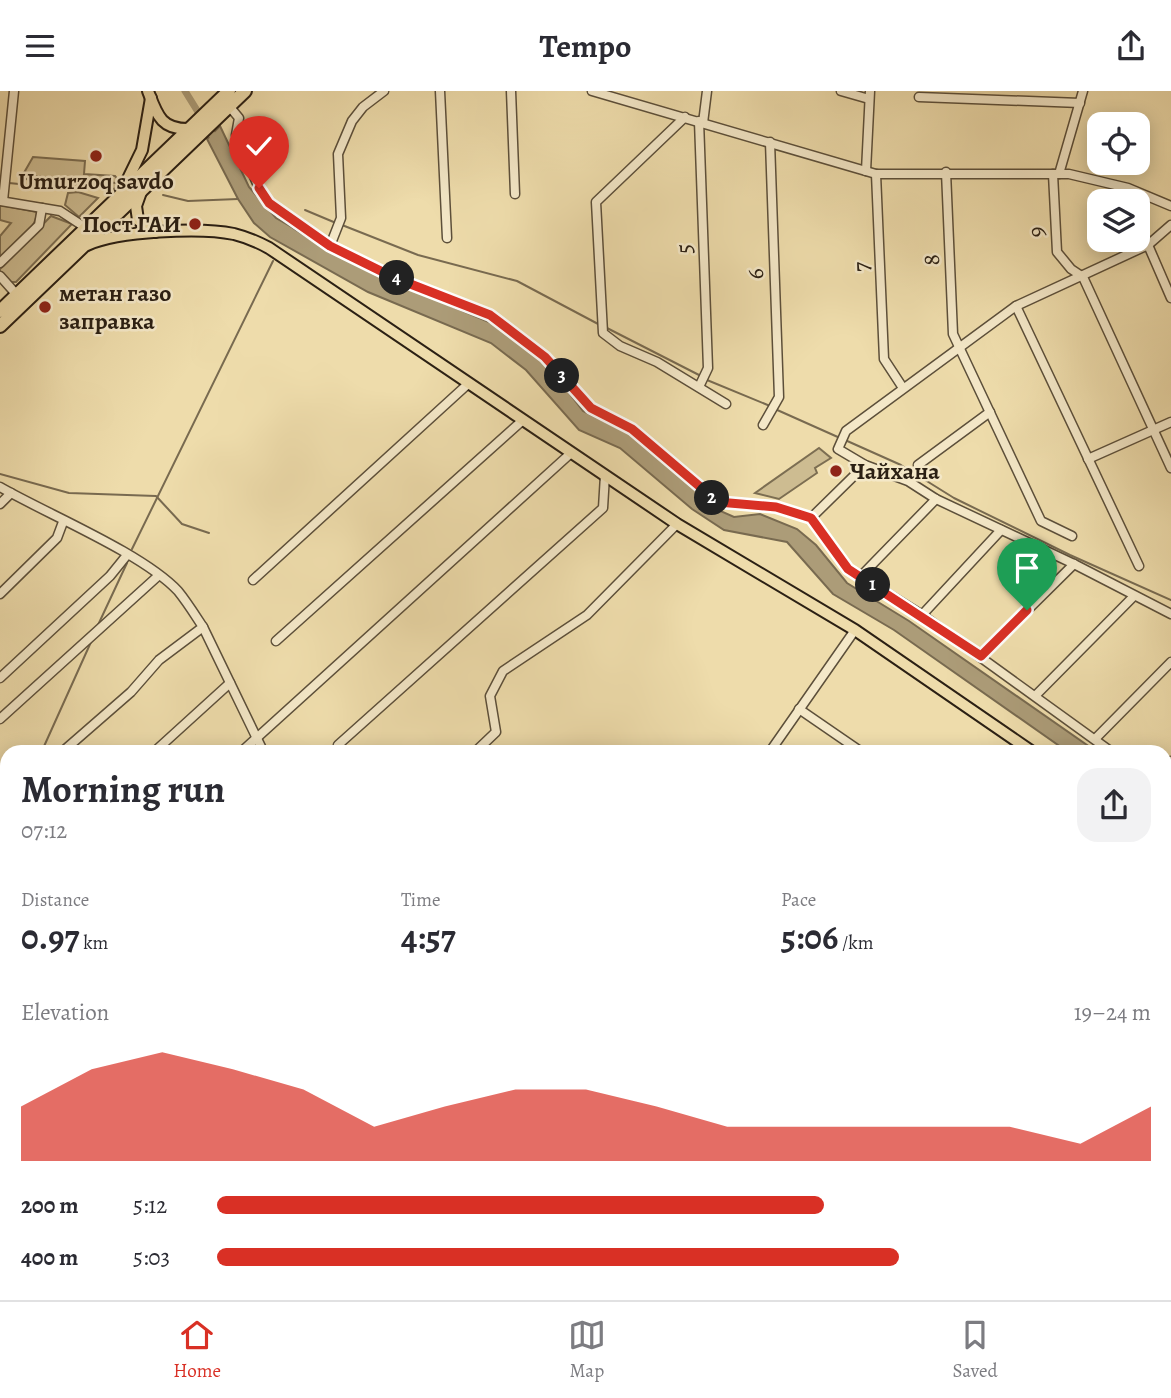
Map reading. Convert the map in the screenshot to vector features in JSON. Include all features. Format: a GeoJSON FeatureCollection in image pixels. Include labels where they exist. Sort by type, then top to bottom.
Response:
{"type":"FeatureCollection","features":[{"type":"Feature","properties":{"kind":"highway"},"geometry":{"type":"LineString","coordinates":[[222,107],[229,91]]}},
{"type":"Feature","properties":{"kind":"highway"},"geometry":{"type":"LineString","coordinates":[[0,326],[86,229],[119,197],[244,91]]}},
{"type":"Feature","properties":{"kind":"highway"},"geometry":{"type":"LineString","coordinates":[[0,311],[17,295],[82,248],[142,190],[193,133]]}},
{"type":"Feature","properties":{"kind":"main road"},"geometry":{"type":"LineString","coordinates":[[149,94],[157,115],[166,126],[193,133]]}},
{"type":"Feature","properties":{"kind":"main road"},"geometry":{"type":"LineString","coordinates":[[119,197],[142,150],[149,94]]}},
{"type":"Feature","properties":{"kind":"main road"},"geometry":{"type":"LineString","coordinates":[[142,190],[136,206],[138,220],[148,229],[161,233]]}},
{"type":"Feature","properties":{"kind":"main road"},"geometry":{"type":"LineString","coordinates":[[82,248],[102,239],[161,233],[223,232],[262,245],[677,524],[855,630],[1022,745]]}},
{"type":"Feature","properties":{"kind":"street"},"geometry":{"type":"LineString","coordinates":[[14,91],[1,201],[60,211],[86,229]]}},
{"type":"Feature","properties":{"kind":"street"},"geometry":{"type":"LineString","coordinates":[[330,246],[341,218],[338,154],[352,121],[363,107],[384,91]]}},
{"type":"Feature","properties":{"kind":"street"},"geometry":{"type":"LineString","coordinates":[[440,91],[447,238]]}},
{"type":"Feature","properties":{"kind":"street"},"geometry":{"type":"LineString","coordinates":[[511,91],[515,194]]}},
{"type":"Feature","properties":{"kind":"street"},"geometry":{"type":"LineString","coordinates":[[592,91],[876,174],[1056,174],[1128,188],[1171,205]]}},
{"type":"Feature","properties":{"kind":"street","name":"5"},"geometry":{"type":"LineString","coordinates":[[702,381],[708,368],[701,122],[707,91]]}},
{"type":"Feature","properties":{"kind":"street"},"geometry":{"type":"LineString","coordinates":[[841,91],[869,95],[866,171]]}},
{"type":"Feature","properties":{"kind":"street","name":"9"},"geometry":{"type":"LineString","coordinates":[[1083,91],[1056,174],[1056,252],[1070,269],[1083,277]]}},
{"type":"Feature","properties":{"kind":"street"},"geometry":{"type":"LineString","coordinates":[[919,97],[1080,103]]}},
{"type":"Feature","properties":{"kind":"street"},"geometry":{"type":"LineString","coordinates":[[222,107],[239,118],[236,135],[241,151],[269,203],[330,246],[395,278],[490,315],[545,357],[591,408],[632,429],[718,502],[776,507],[811,518],[848,569],[922,615],[1103,745]]}},
{"type":"Feature","properties":{"kind":"street"},"geometry":{"type":"LineString","coordinates":[[685,117],[596,202],[603,327],[620,346],[702,381],[726,404]]}},
{"type":"Feature","properties":{"kind":"street","name":"6"},"geometry":{"type":"LineString","coordinates":[[763,425],[779,397],[770,142]]}},
{"type":"Feature","properties":{"kind":"street","name":"8"},"geometry":{"type":"LineString","coordinates":[[946,172],[953,334],[1041,521],[1072,536]]}},
{"type":"Feature","properties":{"kind":"street","name":"7"},"geometry":{"type":"LineString","coordinates":[[876,174],[884,359],[903,388]]}},
{"type":"Feature","properties":{"kind":"street"},"geometry":{"type":"LineString","coordinates":[[0,263],[39,225],[42,208]]}},
{"type":"Feature","properties":{"kind":"street"},"geometry":{"type":"LineString","coordinates":[[1150,243],[1171,225]]}},
{"type":"Feature","properties":{"kind":"street"},"geometry":{"type":"LineString","coordinates":[[1150,250],[1171,298]]}},
{"type":"Feature","properties":{"kind":"street"},"geometry":{"type":"LineString","coordinates":[[1134,252],[1016,306],[846,431],[838,449],[865,465],[908,481],[936,499],[1074,564],[1171,614]]}},
{"type":"Feature","properties":{"kind":"street"},"geometry":{"type":"LineString","coordinates":[[0,276],[17,295]]}},
{"type":"Feature","properties":{"kind":"street"},"geometry":{"type":"LineString","coordinates":[[1083,277],[1171,468]]}},
{"type":"Feature","properties":{"kind":"street"},"geometry":{"type":"LineString","coordinates":[[1016,306],[1139,566]]}},
{"type":"Feature","properties":{"kind":"street"},"geometry":{"type":"LineString","coordinates":[[253,580],[469,383]]}},
{"type":"Feature","properties":{"kind":"street"},"geometry":{"type":"LineString","coordinates":[[918,465],[990,412]]}},
{"type":"Feature","properties":{"kind":"street"},"geometry":{"type":"LineString","coordinates":[[276,641],[523,420]]}},
{"type":"Feature","properties":{"kind":"street"},"geometry":{"type":"LineString","coordinates":[[1088,459],[1171,422]]}},
{"type":"Feature","properties":{"kind":"street"},"geometry":{"type":"LineString","coordinates":[[248,745],[571,453]]}},
{"type":"Feature","properties":{"kind":"street"},"geometry":{"type":"LineString","coordinates":[[811,518],[865,465]]}},
{"type":"Feature","properties":{"kind":"street"},"geometry":{"type":"LineString","coordinates":[[338,745],[603,507],[605,475]]}},
{"type":"Feature","properties":{"kind":"street"},"geometry":{"type":"LineString","coordinates":[[0,487],[127,555],[177,591],[203,627],[260,745]]}},
{"type":"Feature","properties":{"kind":"street"},"geometry":{"type":"LineString","coordinates":[[0,504],[11,493]]}},
{"type":"Feature","properties":{"kind":"street"},"geometry":{"type":"LineString","coordinates":[[860,577],[936,499]]}},
{"type":"Feature","properties":{"kind":"street"},"geometry":{"type":"LineString","coordinates":[[0,594],[57,538],[63,522]]}},
{"type":"Feature","properties":{"kind":"street"},"geometry":{"type":"LineString","coordinates":[[482,745],[496,732],[490,696],[503,671],[587,615],[677,524]]}},
{"type":"Feature","properties":{"kind":"street"},"geometry":{"type":"LineString","coordinates":[[922,615],[1001,530]]}},
{"type":"Feature","properties":{"kind":"street"},"geometry":{"type":"LineString","coordinates":[[0,678],[100,585],[127,555]]}},
{"type":"Feature","properties":{"kind":"street"},"geometry":{"type":"LineString","coordinates":[[981,656],[1074,564]]}},
{"type":"Feature","properties":{"kind":"street"},"geometry":{"type":"LineString","coordinates":[[0,719],[158,576]]}},
{"type":"Feature","properties":{"kind":"street"},"geometry":{"type":"LineString","coordinates":[[1036,695],[1134,596]]}},
{"type":"Feature","properties":{"kind":"street"},"geometry":{"type":"LineString","coordinates":[[70,745],[131,692],[159,660],[203,627]]}},
{"type":"Feature","properties":{"kind":"street"},"geometry":{"type":"LineString","coordinates":[[774,745],[855,630]]}},
{"type":"Feature","properties":{"kind":"street"},"geometry":{"type":"LineString","coordinates":[[1095,739],[1171,662]]}},
{"type":"Feature","properties":{"kind":"street"},"geometry":{"type":"LineString","coordinates":[[162,745],[230,683]]}},
{"type":"Feature","properties":{"kind":"street"},"geometry":{"type":"LineString","coordinates":[[799,709],[845,745]]}},
{"type":"Feature","properties":{"kind":"shaded area"},"geometry":{"type":"Polygon","coordinates":[[[220,126],[249,187],[276,218],[369,271],[503,328],[543,359],[583,411],[636,437],[718,510],[734,517],[760,514],[797,529],[816,545],[847,583],[909,621],[1087,745],[1058,745],[894,630],[833,594],[787,542],[724,530],[692,509],[620,448],[579,430],[526,370],[491,343],[368,292],[270,237],[254,223],[238,199],[207,139],[220,126]]]}},
{"type":"Feature","properties":{"kind":"shaded area"},"geometry":{"type":"Polygon","coordinates":[[[33,157],[85,161],[84,174],[115,176],[119,181],[115,189],[21,178],[33,157]]]}},
{"type":"Feature","properties":{"kind":"shaded area"},"geometry":{"type":"Polygon","coordinates":[[[78,192],[98,198],[79,217],[65,205],[68,193],[78,192]]]}},
{"type":"Feature","properties":{"kind":"shaded area"},"geometry":{"type":"Polygon","coordinates":[[[0,205],[37,212],[33,226],[0,260],[0,236],[11,223],[0,220],[0,205]]]}},
{"type":"Feature","properties":{"kind":"shaded area"},"geometry":{"type":"Polygon","coordinates":[[[51,216],[72,224],[16,282],[11,282],[0,269],[51,216]]]}},
{"type":"Feature","properties":{"kind":"shaded area"},"geometry":{"type":"Polygon","coordinates":[[[819,448],[831,458],[815,468],[817,473],[779,499],[755,493],[819,448]]]}},
{"type":"Feature","properties":{"kind":"waterway"},"geometry":{"type":"LineString","coordinates":[[185,91],[216,141]]}},
{"type":"Feature","properties":{"kind":"waterway"},"geometry":{"type":"LineString","coordinates":[[9,183],[19,184],[31,176],[116,183]]}},
{"type":"Feature","properties":{"kind":"waterway"},"geometry":{"type":"LineString","coordinates":[[163,195],[188,201],[238,199]]}},
{"type":"Feature","properties":{"kind":"waterway"},"geometry":{"type":"LineString","coordinates":[[305,210],[336,223]]}},
{"type":"Feature","properties":{"kind":"waterway"},"geometry":{"type":"LineString","coordinates":[[342,225],[418,255],[517,281],[600,325]]}},
{"type":"Feature","properties":{"kind":"waterway"},"geometry":{"type":"LineString","coordinates":[[132,549],[273,261]]}},
{"type":"Feature","properties":{"kind":"waterway"},"geometry":{"type":"LineString","coordinates":[[605,327],[699,375]]}},
{"type":"Feature","properties":{"kind":"waterway"},"geometry":{"type":"LineString","coordinates":[[707,380],[770,406]]}},
{"type":"Feature","properties":{"kind":"waterway"},"geometry":{"type":"LineString","coordinates":[[775,409],[840,438]]}},
{"type":"Feature","properties":{"kind":"waterway"},"geometry":{"type":"LineString","coordinates":[[845,440],[901,465],[954,498],[1070,555],[1171,600]]}},
{"type":"Feature","properties":{"kind":"waterway"},"geometry":{"type":"LineString","coordinates":[[0,474],[69,493],[156,496],[182,524],[209,533]]}},
{"type":"Feature","properties":{"kind":"waterway"},"geometry":{"type":"LineString","coordinates":[[98,625],[127,563]]}},
{"type":"Feature","properties":{"kind":"waterway"},"geometry":{"type":"LineString","coordinates":[[45,745],[91,642]]}},
{"type":"Feature","properties":{"kind":"place","name":"Umurzoq savdo"},"geometry":{"type":"Point","coordinates":[96,156]}},
{"type":"Feature","properties":{"kind":"place","name":"Пост ГАИ"},"geometry":{"type":"Point","coordinates":[195,224]}},
{"type":"Feature","properties":{"kind":"place","name":"метан газо заправка"},"geometry":{"type":"Point","coordinates":[45,307]}},
{"type":"Feature","properties":{"kind":"place","name":"Чайхана"},"geometry":{"type":"Point","coordinates":[836,471]}},
{"type":"Feature","properties":{"kind":"route"},"geometry":{"type":"LineString","coordinates":[[259,188],[269,203],[330,246],[395,278],[490,315],[545,357],[591,408],[632,429],[718,502],[776,507],[811,518],[848,569],[981,656],[1027,610]]}}]}
